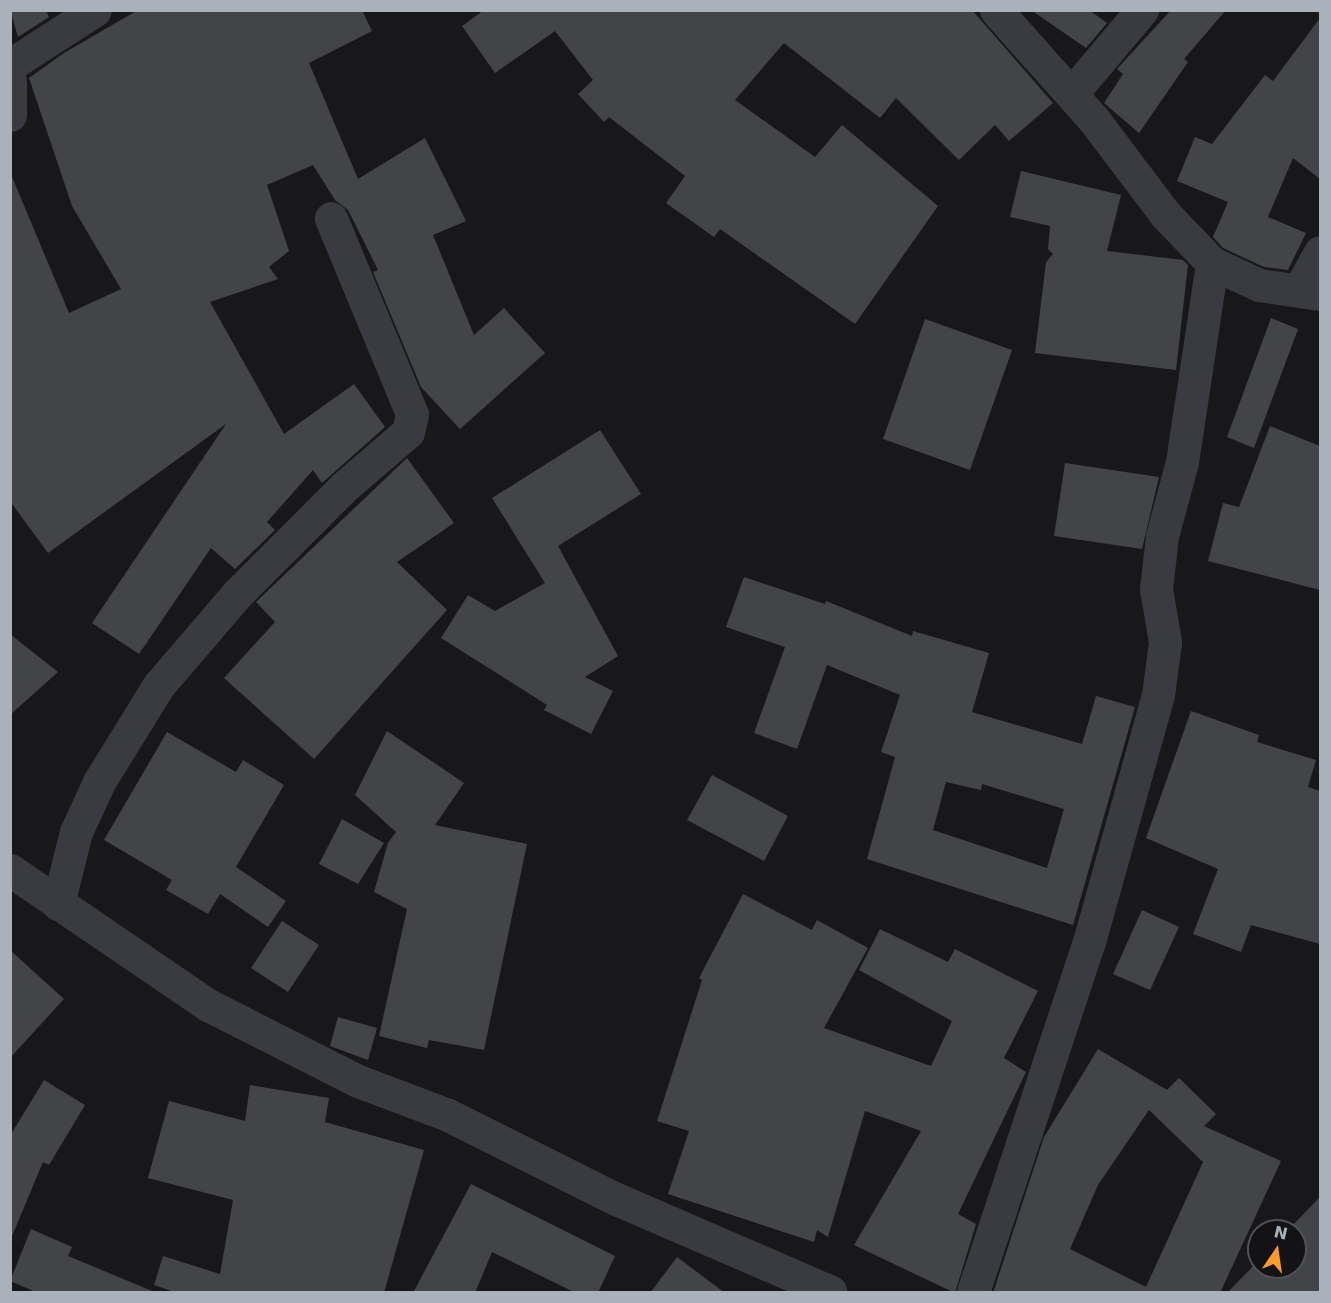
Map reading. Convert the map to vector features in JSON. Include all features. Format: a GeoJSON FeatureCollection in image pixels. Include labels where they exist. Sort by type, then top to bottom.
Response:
{"type":"FeatureCollection","features":[{"type":"Feature","properties":{"kind":"street"},"geometry":{"type":"LineString","coordinates":[[10,65],[95,10]]}},
{"type":"Feature","properties":{"kind":"street"},"geometry":{"type":"LineString","coordinates":[[996,10],[1072,93],[1165,214],[1212,263],[1259,285],[1310,292],[1320,252]]}},
{"type":"Feature","properties":{"kind":"street"},"geometry":{"type":"LineString","coordinates":[[1072,93],[1142,10]]}},
{"type":"Feature","properties":{"kind":"street"},"geometry":{"type":"LineString","coordinates":[[10,81],[10,115]]}},
{"type":"Feature","properties":{"kind":"street"},"geometry":{"type":"LineString","coordinates":[[58,904],[76,832],[95,792],[159,685],[245,586],[344,487],[408,432],[412,414],[331,218]]}},
{"type":"Feature","properties":{"kind":"street"},"geometry":{"type":"LineString","coordinates":[[973,1293],[1089,942],[1158,695],[1165,642],[1155,589],[1162,536],[1182,462],[1212,263]]}},
{"type":"Feature","properties":{"kind":"street"},"geometry":{"type":"LineString","coordinates":[[10,870],[208,1005],[358,1081],[488,1133],[614,1198],[831,1293]]}},
{"type":"Feature","properties":{"kind":"building"},"geometry":{"type":"Polygon","coordinates":[[[10,10],[46,10],[49,17],[18,37],[10,10]]]}},
{"type":"Feature","properties":{"kind":"building"},"geometry":{"type":"Polygon","coordinates":[[[138,10],[362,10],[372,31],[309,63],[358,179],[425,138],[466,221],[433,235],[474,335],[504,308],[545,353],[460,429],[421,387],[373,272],[378,270],[348,210],[335,200],[313,165],[267,185],[289,251],[269,267],[278,279],[210,302],[284,434],[354,384],[385,427],[322,483],[313,470],[267,522],[275,530],[235,569],[211,548],[139,654],[92,623],[226,424],[48,553],[10,501],[10,172],[69,313],[121,289],[72,206],[29,78],[64,53],[138,10]]]}},
{"type":"Feature","properties":{"kind":"building"},"geometry":{"type":"Polygon","coordinates":[[[484,10],[972,10],[1053,103],[1009,141],[995,125],[959,160],[896,98],[880,118],[784,43],[735,100],[815,157],[842,125],[938,206],[855,324],[720,229],[714,237],[666,203],[685,176],[609,117],[604,122],[578,94],[593,80],[555,31],[495,73],[462,26],[484,10]]]}},
{"type":"Feature","properties":{"kind":"building"},"geometry":{"type":"Polygon","coordinates":[[[1031,10],[1089,10],[1107,23],[1086,48],[1031,10]]]}},
{"type":"Feature","properties":{"kind":"building"},"geometry":{"type":"Polygon","coordinates":[[[1171,10],[1226,10],[1184,59],[1188,62],[1139,133],[1104,103],[1123,74],[1117,69],[1171,10]]]}},
{"type":"Feature","properties":{"kind":"building"},"geometry":{"type":"Polygon","coordinates":[[[1320,18],[1320,179],[1293,158],[1268,217],[1306,233],[1288,270],[1264,267],[1223,248],[1213,237],[1228,202],[1177,181],[1195,137],[1212,144],[1265,75],[1273,81],[1320,18]]]}},
{"type":"Feature","properties":{"kind":"building"},"geometry":{"type":"Polygon","coordinates":[[[1021,171],[1121,195],[1107,251],[1183,260],[1188,265],[1176,370],[1035,353],[1046,262],[1053,254],[1048,249],[1050,226],[1010,217],[1021,171]]]}},
{"type":"Feature","properties":{"kind":"building"},"geometry":{"type":"Polygon","coordinates":[[[1271,318],[1298,329],[1254,448],[1227,437],[1271,318]]]}},
{"type":"Feature","properties":{"kind":"building"},"geometry":{"type":"Polygon","coordinates":[[[925,319],[1012,350],[970,470],[883,439],[925,319]]]}},
{"type":"Feature","properties":{"kind":"building"},"geometry":{"type":"Polygon","coordinates":[[[1270,426],[1320,446],[1320,590],[1208,561],[1223,503],[1239,507],[1270,426]]]}},
{"type":"Feature","properties":{"kind":"building"},"geometry":{"type":"Polygon","coordinates":[[[600,430],[641,494],[558,546],[618,656],[585,677],[613,691],[591,734],[544,710],[547,705],[441,638],[468,595],[495,611],[545,583],[492,498],[600,430]]]}},
{"type":"Feature","properties":{"kind":"building"},"geometry":{"type":"Polygon","coordinates":[[[407,458],[454,523],[397,562],[447,610],[314,759],[224,678],[275,622],[256,602],[407,458]]]}},
{"type":"Feature","properties":{"kind":"building"},"geometry":{"type":"Polygon","coordinates":[[[1065,463],[1159,477],[1142,549],[1054,536],[1065,463]]]}},
{"type":"Feature","properties":{"kind":"building"},"geometry":{"type":"Polygon","coordinates":[[[744,577],[825,604],[826,601],[912,636],[913,631],[989,653],[972,712],[1082,744],[1096,696],[1135,707],[1073,925],[867,859],[895,757],[881,752],[900,695],[827,665],[797,749],[754,733],[785,647],[726,627],[744,577]],[[946,782],[933,830],[1047,868],[1064,809],[982,784],[981,790],[946,782]]]}},
{"type":"Feature","properties":{"kind":"building"},"geometry":{"type":"Polygon","coordinates":[[[10,634],[58,672],[10,715],[10,634]]]}},
{"type":"Feature","properties":{"kind":"building"},"geometry":{"type":"Polygon","coordinates":[[[1191,711],[1259,735],[1257,742],[1316,760],[1308,787],[1320,791],[1320,944],[1251,925],[1241,952],[1193,934],[1218,869],[1146,838],[1191,711]]]}},
{"type":"Feature","properties":{"kind":"building"},"geometry":{"type":"Polygon","coordinates":[[[387,731],[464,783],[435,825],[527,844],[484,1050],[429,1040],[427,1048],[379,1036],[407,909],[374,892],[388,843],[396,832],[355,795],[387,731]]]}},
{"type":"Feature","properties":{"kind":"building"},"geometry":{"type":"Polygon","coordinates":[[[167,732],[236,772],[243,760],[284,785],[236,867],[286,901],[268,927],[220,894],[208,914],[166,890],[172,880],[104,840],[167,732]]]}},
{"type":"Feature","properties":{"kind":"building"},"geometry":{"type":"Polygon","coordinates":[[[712,775],[788,816],[764,861],[687,820],[712,775]]]}},
{"type":"Feature","properties":{"kind":"building"},"geometry":{"type":"Polygon","coordinates":[[[342,819],[384,843],[358,884],[319,864],[342,819]]]}},
{"type":"Feature","properties":{"kind":"building"},"geometry":{"type":"Polygon","coordinates":[[[743,894],[812,930],[817,920],[868,948],[824,1028],[931,1066],[952,1021],[859,970],[880,929],[948,962],[955,949],[1038,991],[1004,1058],[1026,1072],[958,1214],[976,1224],[955,1293],[854,1245],[921,1131],[865,1111],[828,1237],[817,1230],[814,1242],[668,1194],[689,1131],[657,1121],[702,980],[699,978],[743,894]]]}},
{"type":"Feature","properties":{"kind":"building"},"geometry":{"type":"Polygon","coordinates":[[[1142,910],[1179,927],[1150,990],[1113,974],[1142,910]]]}},
{"type":"Feature","properties":{"kind":"building"},"geometry":{"type":"Polygon","coordinates":[[[282,921],[319,945],[288,992],[251,968],[282,921]]]}},
{"type":"Feature","properties":{"kind":"building"},"geometry":{"type":"Polygon","coordinates":[[[10,950],[64,999],[10,1058],[10,950]]]}},
{"type":"Feature","properties":{"kind":"building"},"geometry":{"type":"Polygon","coordinates":[[[338,1017],[377,1028],[368,1060],[330,1046],[338,1017]]]}},
{"type":"Feature","properties":{"kind":"building"},"geometry":{"type":"Polygon","coordinates":[[[1098,1049],[1167,1090],[1179,1078],[1216,1114],[1204,1126],[1281,1161],[1254,1219],[1247,1219],[1247,1235],[1220,1293],[993,1293],[1044,1137],[1098,1049]],[[1149,1110],[1098,1185],[1070,1249],[1146,1287],[1203,1162],[1149,1110]]]}},
{"type":"Feature","properties":{"kind":"building"},"geometry":{"type":"Polygon","coordinates":[[[44,1080],[85,1105],[49,1165],[43,1162],[10,1241],[10,1136],[44,1080]]]}},
{"type":"Feature","properties":{"kind":"building"},"geometry":{"type":"Polygon","coordinates":[[[250,1085],[329,1098],[325,1122],[424,1150],[384,1293],[177,1293],[154,1285],[163,1256],[220,1274],[233,1200],[148,1178],[169,1101],[245,1121],[250,1085]]]}},
{"type":"Feature","properties":{"kind":"building"},"geometry":{"type":"Polygon","coordinates":[[[471,1184],[615,1256],[598,1293],[576,1293],[492,1252],[475,1293],[413,1293],[471,1184]]]}},
{"type":"Feature","properties":{"kind":"building"},"geometry":{"type":"Polygon","coordinates":[[[1320,1197],[1320,1293],[1227,1293],[1247,1272],[1247,1279],[1307,1279],[1307,1219],[1299,1219],[1320,1197]]]}},
{"type":"Feature","properties":{"kind":"building"},"geometry":{"type":"Polygon","coordinates":[[[31,1229],[72,1247],[68,1256],[157,1293],[38,1293],[10,1281],[31,1229]]]}},
{"type":"Feature","properties":{"kind":"building"},"geometry":{"type":"Polygon","coordinates":[[[677,1257],[725,1293],[650,1293],[677,1257]]]}}]}
